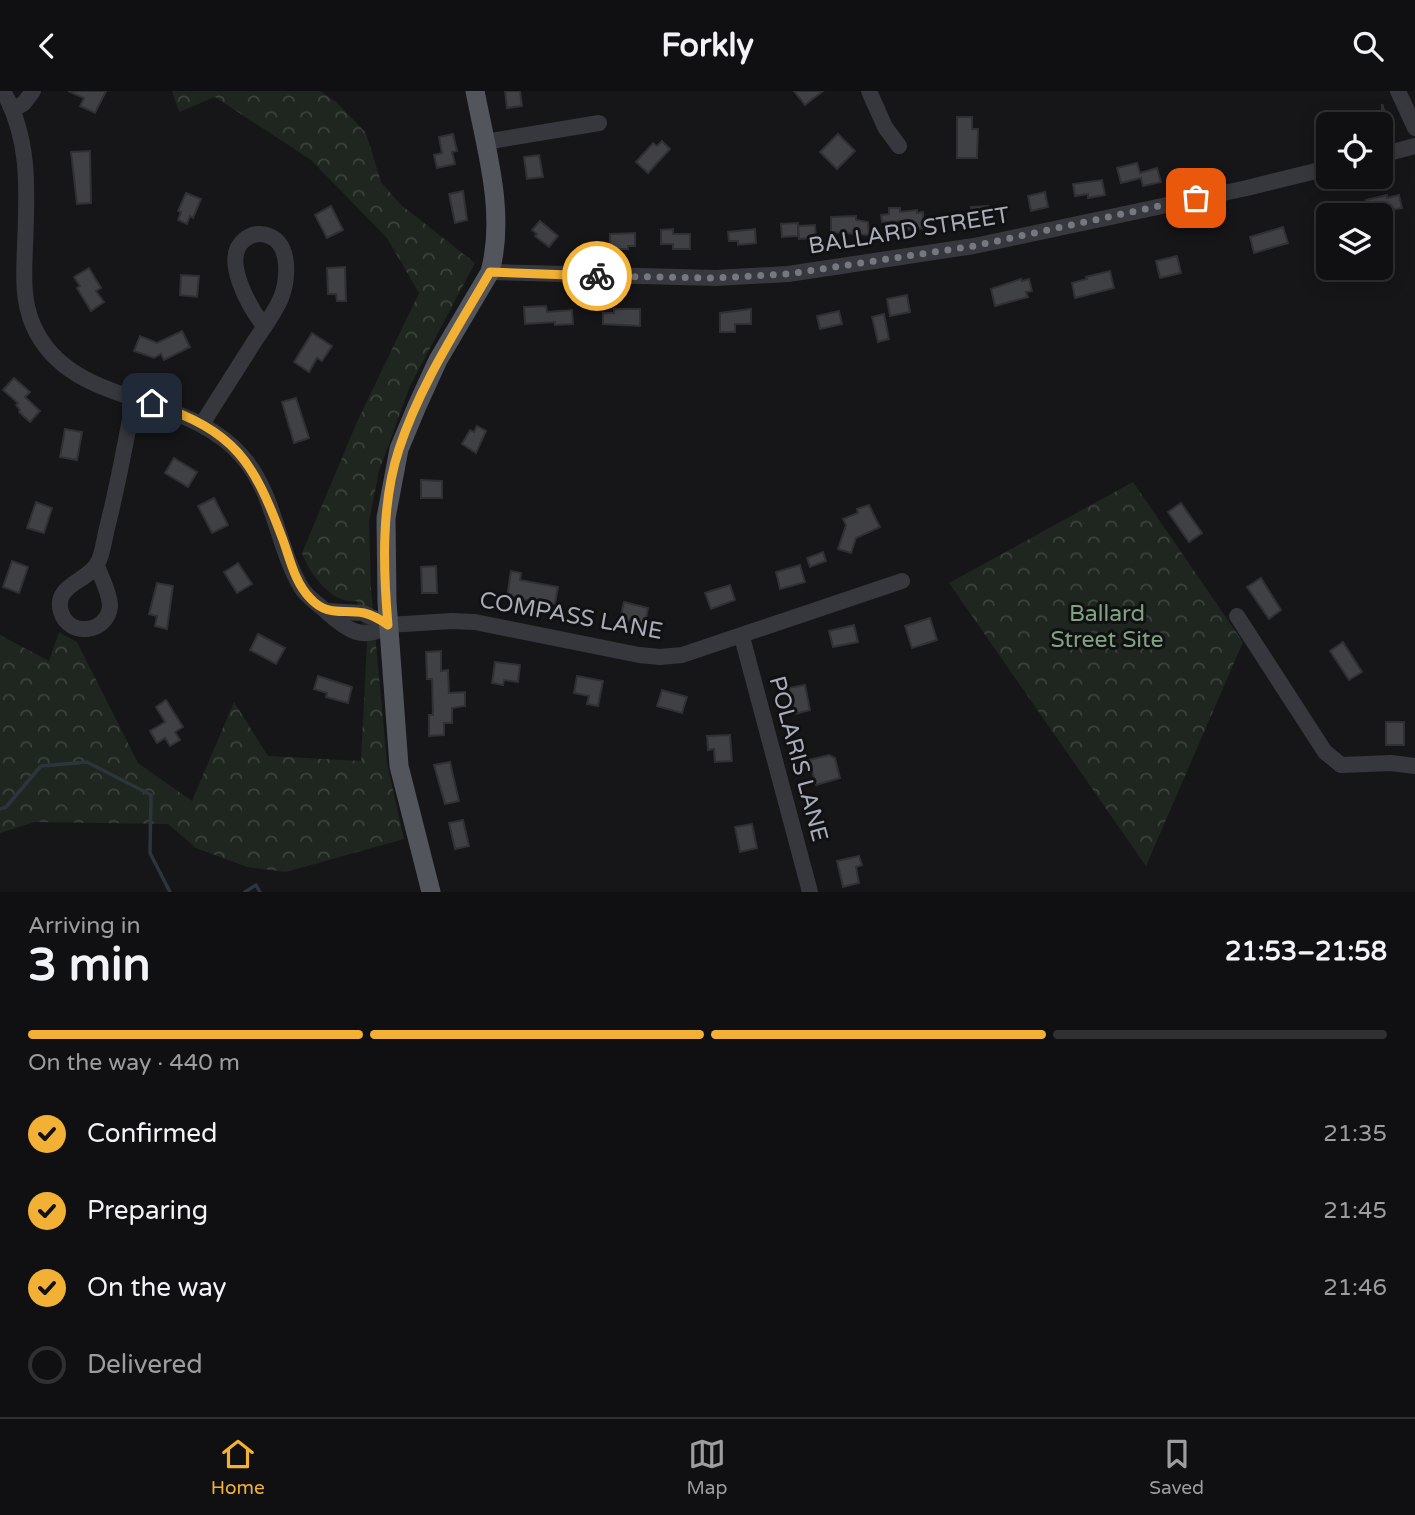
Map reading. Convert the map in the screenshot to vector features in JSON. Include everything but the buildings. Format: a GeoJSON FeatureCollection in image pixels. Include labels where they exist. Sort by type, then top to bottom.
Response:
{"type":"FeatureCollection","features":[{"type":"Feature","properties":{"kind":"main road"},"geometry":{"type":"LineString","coordinates":[[431,892],[399,766],[388,625],[386,519],[399,449],[438,360],[490,272],[494,258],[496,233],[491,169],[475,91]]}},
{"type":"Feature","properties":{"kind":"street","name":"COMPASS LANE"},"geometry":{"type":"LineString","coordinates":[[3,91],[21,135],[26,168],[24,287],[33,325],[46,348],[75,374],[98,386],[202,424],[232,446],[256,474],[302,588],[316,604],[341,624],[363,633],[374,633],[388,625],[475,622],[620,652],[660,657],[682,655],[742,637],[902,582]]}},
{"type":"Feature","properties":{"kind":"street"},"geometry":{"type":"LineString","coordinates":[[13,110],[24,103],[33,91]]}},
{"type":"Feature","properties":{"kind":"street"},"geometry":{"type":"LineString","coordinates":[[869,91],[885,127],[899,146]]}},
{"type":"Feature","properties":{"kind":"street"},"geometry":{"type":"LineString","coordinates":[[1398,91],[1415,128]]}},
{"type":"Feature","properties":{"kind":"street"},"geometry":{"type":"LineString","coordinates":[[485,142],[599,123]]}},
{"type":"Feature","properties":{"kind":"street"},"geometry":{"type":"LineString","coordinates":[[1393,152],[1415,146]]}},
{"type":"Feature","properties":{"kind":"street","name":"BALLARD STREET"},"geometry":{"type":"LineString","coordinates":[[490,272],[716,278],[788,274],[974,246],[1316,171]]}},
{"type":"Feature","properties":{"kind":"street"},"geometry":{"type":"LineString","coordinates":[[202,424],[264,326],[281,299],[284,289],[283,248],[268,235],[258,234],[248,237],[240,244],[236,263],[248,303],[264,326]]}},
{"type":"Feature","properties":{"kind":"street"},"geometry":{"type":"LineString","coordinates":[[97,566],[112,508],[134,398]]}},
{"type":"Feature","properties":{"kind":"street"},"geometry":{"type":"LineString","coordinates":[[1237,616],[1325,752],[1334,761],[1341,765],[1391,763],[1415,766]]}},
{"type":"Feature","properties":{"kind":"street","name":"POLARIS LANE"},"geometry":{"type":"LineString","coordinates":[[742,637],[810,892]]}},
{"type":"Feature","properties":{"kind":"green space"},"geometry":{"type":"Polygon","coordinates":[[[172,91],[320,91],[336,102],[366,133],[381,182],[400,204],[475,263],[410,386],[379,471],[369,522],[371,589],[387,763],[404,839],[286,872],[247,867],[196,848],[168,824],[35,822],[0,833],[0,635],[49,661],[59,632],[77,642],[138,763],[192,801],[234,702],[268,756],[361,761],[367,643],[357,601],[348,601],[330,593],[316,578],[302,553],[357,422],[419,293],[387,238],[311,160],[215,97],[179,112],[172,91]]]}},
{"type":"Feature","properties":{"kind":"green space","name":"Ballard Street Site"},"geometry":{"type":"Polygon","coordinates":[[[1133,482],[1243,642],[1146,866],[949,583],[1133,482]]]}},
{"type":"Feature","properties":{"kind":"waterway"},"geometry":{"type":"LineString","coordinates":[[0,809],[6,807],[41,766],[87,762],[151,795],[150,853],[170,892]]}},
{"type":"Feature","properties":{"kind":"waterway"},"geometry":{"type":"LineString","coordinates":[[245,892],[256,885],[260,892]]}},
{"type":"Feature","properties":{"kind":"way so far"},"geometry":{"type":"LineString","coordinates":[[597,276],[716,278],[788,274],[974,246],[1196,198]]}},
{"type":"Feature","properties":{"kind":"route"},"geometry":{"type":"LineString","coordinates":[[152,403],[202,424],[223,438],[241,455],[256,474],[297,578],[308,597],[327,611],[369,614],[388,625],[386,519],[399,449],[438,360],[478,290],[490,272],[597,276]]}}]}
